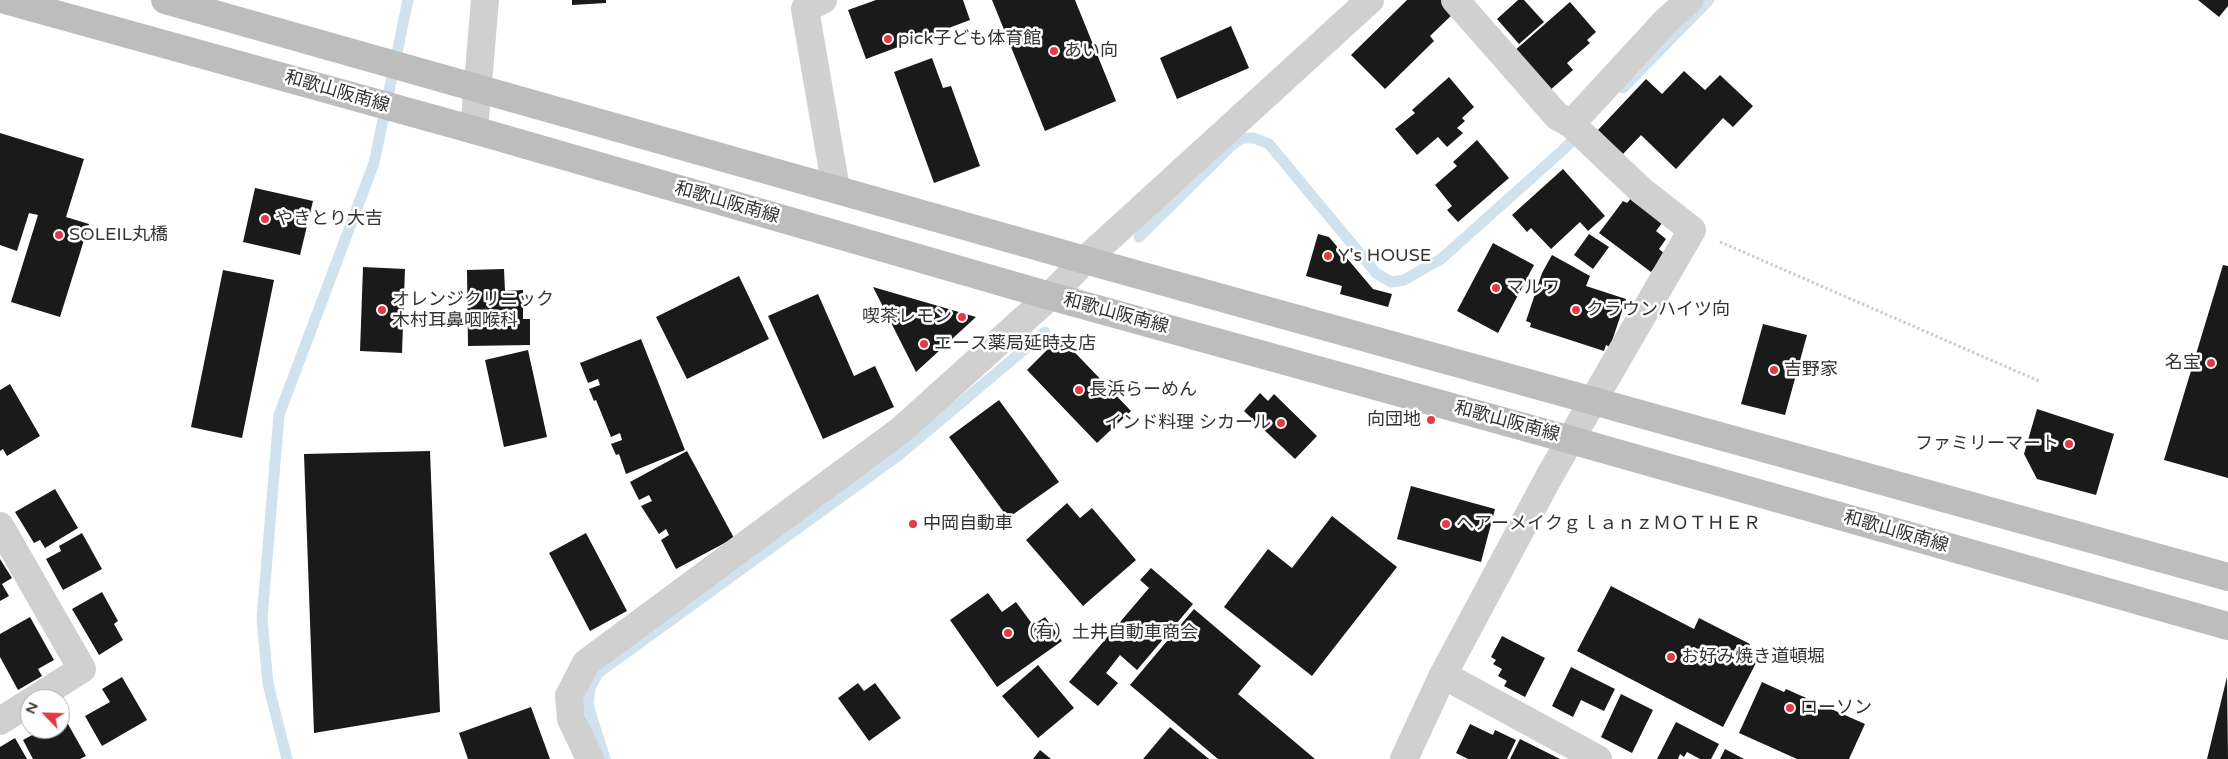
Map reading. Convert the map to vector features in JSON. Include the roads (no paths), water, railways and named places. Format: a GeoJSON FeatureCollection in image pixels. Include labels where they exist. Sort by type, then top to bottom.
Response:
{"type":"FeatureCollection","features":[{"type":"Feature","properties":{"kind":"main road","name":"和歌山阪南線"},"geometry":{"type":"LineString","coordinates":[[5,0],[435,119],[1050,296],[1571,440],[2228,626]]}},
{"type":"Feature","properties":{"kind":"main road"},"geometry":{"type":"LineString","coordinates":[[164,0],[1085,260],[2228,577]]}},
{"type":"Feature","properties":{"kind":"street"},"geometry":{"type":"LineString","coordinates":[[474,130],[485,0]]}},
{"type":"Feature","properties":{"kind":"street"},"geometry":{"type":"LineString","coordinates":[[823,0],[805,9],[836,189]]}},
{"type":"Feature","properties":{"kind":"street"},"geometry":{"type":"LineString","coordinates":[[590,759],[571,719],[569,696],[586,663],[901,430],[1050,296],[1085,260],[1370,0]]}},
{"type":"Feature","properties":{"kind":"street"},"geometry":{"type":"LineString","coordinates":[[1404,759],[1443,675],[1500,568],[1692,230],[1642,191],[1577,130],[1557,116],[1455,0]]}},
{"type":"Feature","properties":{"kind":"street"},"geometry":{"type":"LineString","coordinates":[[1577,130],[1666,21],[1689,0]]}},
{"type":"Feature","properties":{"kind":"street"},"geometry":{"type":"LineString","coordinates":[[0,526],[82,670],[51,689]]}},
{"type":"Feature","properties":{"kind":"street"},"geometry":{"type":"LineString","coordinates":[[1443,675],[1598,759]]}},
{"type":"Feature","properties":{"kind":"street"},"geometry":{"type":"LineString","coordinates":[[0,721],[20,708]]}},
{"type":"Feature","properties":{"kind":"waterway"},"geometry":{"type":"LineString","coordinates":[[287,759],[268,684],[262,619],[279,415],[374,163],[408,0]]}},
{"type":"Feature","properties":{"kind":"waterway"},"geometry":{"type":"LineString","coordinates":[[1623,88],[1709,0]]}},
{"type":"Feature","properties":{"kind":"waterway"},"geometry":{"type":"LineString","coordinates":[[1139,237],[1231,146],[1242,138],[1254,138],[1269,144],[1376,273],[1391,282],[1404,280],[1441,259],[1581,132]]}},
{"type":"Feature","properties":{"kind":"waterway"},"geometry":{"type":"LineString","coordinates":[[605,759],[588,705],[590,688],[598,673],[899,455],[1045,332]]}},
{"type":"Feature","properties":{"kind":"place","name":"pick子ども体育館"},"geometry":{"type":"Point","coordinates":[888,39]}},
{"type":"Feature","properties":{"kind":"place","name":"あい向"},"geometry":{"type":"Point","coordinates":[1054,51]}},
{"type":"Feature","properties":{"kind":"place","name":"やきとり大吉"},"geometry":{"type":"Point","coordinates":[265,219]}},
{"type":"Feature","properties":{"kind":"place","name":"SOLEIL丸橋"},"geometry":{"type":"Point","coordinates":[59,235]}},
{"type":"Feature","properties":{"kind":"place","name":"Y's HOUSE"},"geometry":{"type":"Point","coordinates":[1328,256]}},
{"type":"Feature","properties":{"kind":"place","name":"マルワ"},"geometry":{"type":"Point","coordinates":[1496,288]}},
{"type":"Feature","properties":{"kind":"place","name":"オレンジクリニック 木村耳鼻咽喉科"},"geometry":{"type":"Point","coordinates":[382,310]}},
{"type":"Feature","properties":{"kind":"place","name":"クラウンハイツ向"},"geometry":{"type":"Point","coordinates":[1576,310]}},
{"type":"Feature","properties":{"kind":"place","name":"喫茶レモン"},"geometry":{"type":"Point","coordinates":[962,317]}},
{"type":"Feature","properties":{"kind":"place","name":"エース薬局延時支店"},"geometry":{"type":"Point","coordinates":[924,344]}},
{"type":"Feature","properties":{"kind":"place","name":"名宝"},"geometry":{"type":"Point","coordinates":[2211,363]}},
{"type":"Feature","properties":{"kind":"place","name":"吉野家"},"geometry":{"type":"Point","coordinates":[1774,370]}},
{"type":"Feature","properties":{"kind":"place","name":"長浜らーめん"},"geometry":{"type":"Point","coordinates":[1079,390]}},
{"type":"Feature","properties":{"kind":"place","name":"向団地"},"geometry":{"type":"Point","coordinates":[1431,420]}},
{"type":"Feature","properties":{"kind":"place","name":"インド料理 シカール"},"geometry":{"type":"Point","coordinates":[1281,423]}},
{"type":"Feature","properties":{"kind":"place","name":"ファミリーマート"},"geometry":{"type":"Point","coordinates":[2069,444]}},
{"type":"Feature","properties":{"kind":"place","name":"中岡自動車"},"geometry":{"type":"Point","coordinates":[913,524]}},
{"type":"Feature","properties":{"kind":"place","name":"ヘアーメイクｇｌａｎｚＭＯＴＨＥＲ"},"geometry":{"type":"Point","coordinates":[1446,524]}},
{"type":"Feature","properties":{"kind":"place","name":"（有）土井自動車商会"},"geometry":{"type":"Point","coordinates":[1008,633]}},
{"type":"Feature","properties":{"kind":"place","name":"お好み焼き道頓堀"},"geometry":{"type":"Point","coordinates":[1671,657]}},
{"type":"Feature","properties":{"kind":"place","name":"ローソン"},"geometry":{"type":"Point","coordinates":[1790,708]}}]}
